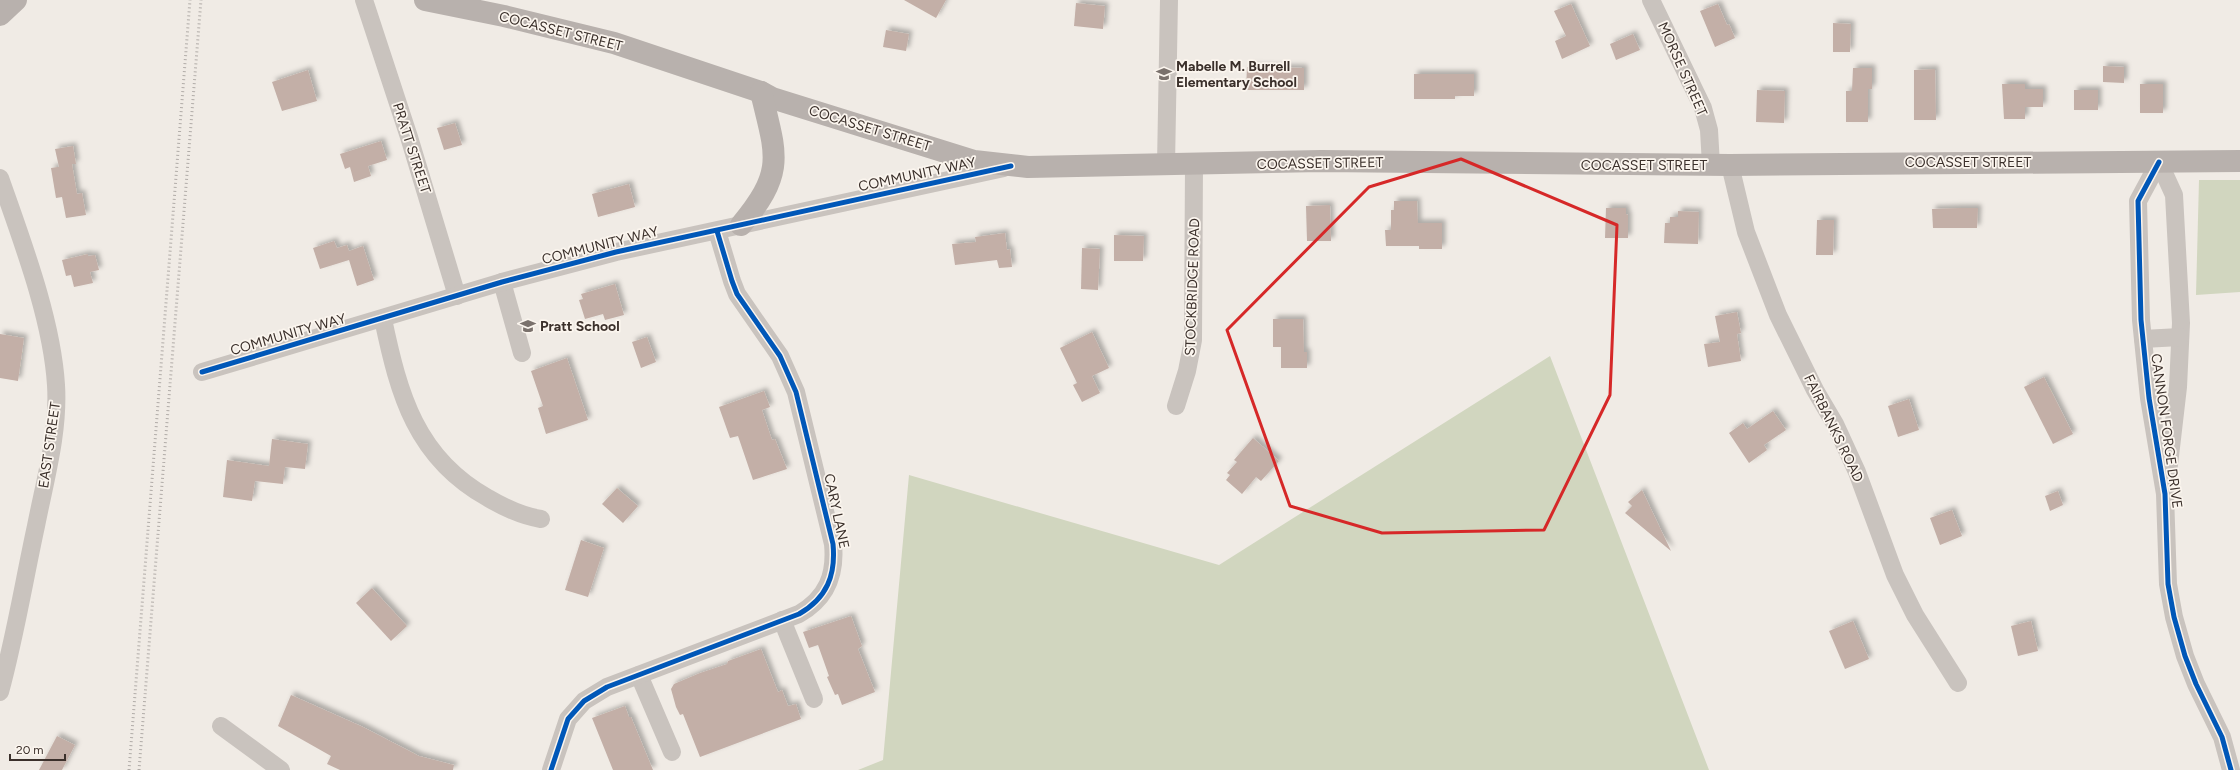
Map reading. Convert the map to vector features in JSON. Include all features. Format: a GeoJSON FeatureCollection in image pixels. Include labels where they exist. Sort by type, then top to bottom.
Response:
{"type":"FeatureCollection","features":[{"type":"Feature","properties":{"kind":"main road"},"geometry":{"type":"LineString","coordinates":[[0,14],[16,0]]}},
{"type":"Feature","properties":{"kind":"main road","name":"COCASSET STREET"},"geometry":{"type":"LineString","coordinates":[[425,0],[504,16],[614,43],[761,92],[772,98],[974,162],[1011,166],[1059,168],[1321,161],[1526,165],[2240,161]]}},
{"type":"Feature","properties":{"kind":"main road"},"geometry":{"type":"LineString","coordinates":[[741,225],[764,195],[772,175],[774,142],[761,92]]}},
{"type":"Feature","properties":{"kind":"street","name":"PRATT STREET"},"geometry":{"type":"LineString","coordinates":[[364,0],[409,137],[457,296]]}},
{"type":"Feature","properties":{"kind":"street"},"geometry":{"type":"LineString","coordinates":[[1166,165],[1169,0]]}},
{"type":"Feature","properties":{"kind":"street","name":"MORSE STREET"},"geometry":{"type":"LineString","coordinates":[[1651,0],[1703,108],[1721,165]]}},
{"type":"Feature","properties":{"kind":"street","name":"CANNON FORGE DRIVE"},"geometry":{"type":"LineString","coordinates":[[2159,162],[2174,195],[2180,337],[2178,387],[2165,494]]}},
{"type":"Feature","properties":{"kind":"street","name":"CANNON FORGE DRIVE"},"geometry":{"type":"LineString","coordinates":[[2159,162],[2138,201],[2143,339],[2149,398],[2165,494],[2168,584],[2174,617],[2196,684],[2222,737],[2231,770]]}},
{"type":"Feature","properties":{"kind":"street","name":"STOCKBRIDGE ROAD"},"geometry":{"type":"LineString","coordinates":[[1176,406],[1187,371],[1193,340],[1194,165]]}},
{"type":"Feature","properties":{"kind":"street","name":"FAIRBANKS ROAD"},"geometry":{"type":"LineString","coordinates":[[1721,165],[1778,315],[1815,390],[1835,424],[1857,472],[1895,575],[1915,615],[1958,683]]}},
{"type":"Feature","properties":{"kind":"street","name":"COMMUNITY WAY"},"geometry":{"type":"LineString","coordinates":[[202,372],[502,282],[616,252],[1011,166]]}},
{"type":"Feature","properties":{"kind":"street","name":"EAST STREET"},"geometry":{"type":"LineString","coordinates":[[0,178],[24,245],[46,325],[53,360],[56,399],[52,444],[0,692]]}},
{"type":"Feature","properties":{"kind":"street","name":"CARY LANE"},"geometry":{"type":"LineString","coordinates":[[551,770],[563,730],[575,710],[595,693],[809,608],[819,599],[834,568],[833,544],[796,392],[780,356],[737,294],[717,231]]}},
{"type":"Feature","properties":{"kind":"street"},"geometry":{"type":"LineString","coordinates":[[502,282],[522,353]]}},
{"type":"Feature","properties":{"kind":"street"},"geometry":{"type":"LineString","coordinates":[[382,319],[400,386],[415,425],[430,451],[458,479],[482,495],[514,512],[541,519]]}},
{"type":"Feature","properties":{"kind":"street"},"geometry":{"type":"LineString","coordinates":[[2143,339],[2180,337]]}},
{"type":"Feature","properties":{"kind":"street"},"geometry":{"type":"LineString","coordinates":[[782,620],[814,699]]}},
{"type":"Feature","properties":{"kind":"street"},"geometry":{"type":"LineString","coordinates":[[639,675],[672,752]]}},
{"type":"Feature","properties":{"kind":"street"},"geometry":{"type":"LineString","coordinates":[[221,726],[281,770]]}},
{"type":"Feature","properties":{"kind":"highlighted area"},"geometry":{"type":"Polygon","coordinates":[[[1461,159],[1617,225],[1610,395],[1544,530],[1382,533],[1290,506],[1227,330],[1369,187],[1461,159]]]}},
{"type":"Feature","properties":{"kind":"green space"},"geometry":{"type":"Polygon","coordinates":[[[2199,180],[2240,180],[2240,292],[2196,295],[2199,180]]]}},
{"type":"Feature","properties":{"kind":"green space"},"geometry":{"type":"Polygon","coordinates":[[[1550,356],[1709,770],[858,770],[883,760],[909,475],[1219,565],[1550,356]]]}},
{"type":"Feature","properties":{"kind":"building"},"geometry":{"type":"Polygon","coordinates":[[[904,0],[946,0],[936,18],[904,0]]]}},
{"type":"Feature","properties":{"kind":"building"},"geometry":{"type":"Polygon","coordinates":[[[1076,3],[1105,6],[1103,29],[1074,26],[1076,3]]]}},
{"type":"Feature","properties":{"kind":"building"},"geometry":{"type":"Polygon","coordinates":[[[1571,4],[1590,46],[1562,59],[1555,41],[1566,36],[1554,11],[1571,4]]]}},
{"type":"Feature","properties":{"kind":"building"},"geometry":{"type":"Polygon","coordinates":[[[1718,4],[1727,25],[1729,24],[1735,38],[1715,47],[1700,11],[1718,4]]]}},
{"type":"Feature","properties":{"kind":"building"},"geometry":{"type":"Polygon","coordinates":[[[1833,23],[1851,24],[1850,52],[1833,52],[1833,23]]]}},
{"type":"Feature","properties":{"kind":"building"},"geometry":{"type":"Polygon","coordinates":[[[886,30],[909,34],[906,51],[883,47],[886,30]]]}},
{"type":"Feature","properties":{"kind":"building"},"geometry":{"type":"Polygon","coordinates":[[[1633,34],[1640,50],[1616,60],[1610,44],[1633,34]]]}},
{"type":"Feature","properties":{"kind":"building"},"geometry":{"type":"Polygon","coordinates":[[[2103,66],[2124,67],[2124,83],[2103,82],[2103,66]]]}},
{"type":"Feature","properties":{"kind":"building"},"geometry":{"type":"Polygon","coordinates":[[[1247,67],[1304,68],[1304,90],[1246,90],[1247,67]]]}},
{"type":"Feature","properties":{"kind":"building"},"geometry":{"type":"Polygon","coordinates":[[[1853,68],[1872,68],[1872,89],[1868,89],[1868,122],[1846,122],[1846,91],[1852,91],[1853,68]]]}},
{"type":"Feature","properties":{"kind":"building"},"geometry":{"type":"Polygon","coordinates":[[[1935,69],[1936,120],[1914,120],[1914,70],[1935,69]]]}},
{"type":"Feature","properties":{"kind":"building"},"geometry":{"type":"Polygon","coordinates":[[[308,70],[317,101],[282,111],[272,82],[308,70]]]}},
{"type":"Feature","properties":{"kind":"building"},"geometry":{"type":"Polygon","coordinates":[[[1414,74],[1474,74],[1474,96],[1455,96],[1455,99],[1414,99],[1414,74]]]}},
{"type":"Feature","properties":{"kind":"building"},"geometry":{"type":"Polygon","coordinates":[[[2002,84],[2025,84],[2025,89],[2043,89],[2043,107],[2025,107],[2025,119],[2004,119],[2002,84]]]}},
{"type":"Feature","properties":{"kind":"building"},"geometry":{"type":"Polygon","coordinates":[[[2140,84],[2163,84],[2163,113],[2140,113],[2140,84]]]}},
{"type":"Feature","properties":{"kind":"building"},"geometry":{"type":"Polygon","coordinates":[[[1757,90],[1785,91],[1784,123],[1756,122],[1757,90]]]}},
{"type":"Feature","properties":{"kind":"building"},"geometry":{"type":"Polygon","coordinates":[[[2074,90],[2098,90],[2098,110],[2074,110],[2074,90]]]}},
{"type":"Feature","properties":{"kind":"building"},"geometry":{"type":"Polygon","coordinates":[[[455,123],[462,145],[444,150],[437,128],[455,123]]]}},
{"type":"Feature","properties":{"kind":"building"},"geometry":{"type":"Polygon","coordinates":[[[381,141],[387,160],[368,166],[371,176],[354,182],[350,167],[345,169],[340,154],[381,141]]]}},
{"type":"Feature","properties":{"kind":"building"},"geometry":{"type":"Polygon","coordinates":[[[73,146],[76,164],[72,164],[77,194],[82,193],[86,215],[66,218],[62,197],[56,198],[51,168],[59,167],[55,149],[73,146]]]}},
{"type":"Feature","properties":{"kind":"building"},"geometry":{"type":"Polygon","coordinates":[[[629,184],[635,207],[598,217],[592,194],[629,184]]]}},
{"type":"Feature","properties":{"kind":"building"},"geometry":{"type":"Polygon","coordinates":[[[1394,201],[1417,201],[1418,223],[1442,223],[1442,249],[1419,249],[1419,246],[1386,246],[1385,230],[1391,230],[1391,210],[1394,210],[1394,201]]]}},
{"type":"Feature","properties":{"kind":"building"},"geometry":{"type":"Polygon","coordinates":[[[1330,205],[1331,241],[1307,241],[1306,206],[1330,205]]]}},
{"type":"Feature","properties":{"kind":"building"},"geometry":{"type":"Polygon","coordinates":[[[1606,208],[1626,208],[1626,214],[1628,215],[1628,238],[1605,238],[1606,208]]]}},
{"type":"Feature","properties":{"kind":"building"},"geometry":{"type":"Polygon","coordinates":[[[1978,208],[1977,228],[1933,228],[1932,209],[1978,208]]]}},
{"type":"Feature","properties":{"kind":"building"},"geometry":{"type":"Polygon","coordinates":[[[1678,211],[1699,212],[1698,244],[1664,243],[1665,223],[1670,223],[1670,217],[1678,217],[1678,211]]]}},
{"type":"Feature","properties":{"kind":"building"},"geometry":{"type":"Polygon","coordinates":[[[1817,220],[1834,220],[1833,255],[1816,255],[1817,220]]]}},
{"type":"Feature","properties":{"kind":"building"},"geometry":{"type":"Polygon","coordinates":[[[1005,233],[1007,250],[1010,249],[1012,267],[999,268],[997,260],[955,265],[952,244],[976,242],[975,237],[1005,233]]]}},
{"type":"Feature","properties":{"kind":"building"},"geometry":{"type":"Polygon","coordinates":[[[1114,235],[1144,236],[1143,261],[1114,261],[1114,235]]]}},
{"type":"Feature","properties":{"kind":"building"},"geometry":{"type":"Polygon","coordinates":[[[334,241],[337,248],[347,245],[349,251],[363,246],[374,280],[357,286],[349,260],[320,269],[313,248],[334,241]]]}},
{"type":"Feature","properties":{"kind":"building"},"geometry":{"type":"Polygon","coordinates":[[[1082,248],[1100,249],[1098,290],[1081,289],[1082,248]]]}},
{"type":"Feature","properties":{"kind":"building"},"geometry":{"type":"Polygon","coordinates":[[[88,254],[88,256],[95,255],[99,270],[90,272],[93,283],[74,287],[71,275],[66,276],[62,260],[88,254]]]}},
{"type":"Feature","properties":{"kind":"building"},"geometry":{"type":"Polygon","coordinates":[[[615,284],[624,315],[605,320],[603,314],[585,319],[579,300],[583,299],[581,294],[615,284]]]}},
{"type":"Feature","properties":{"kind":"building"},"geometry":{"type":"Polygon","coordinates":[[[1737,312],[1741,333],[1737,334],[1741,361],[1708,367],[1704,344],[1720,342],[1715,316],[1737,312]]]}},
{"type":"Feature","properties":{"kind":"building"},"geometry":{"type":"Polygon","coordinates":[[[1273,319],[1303,319],[1304,352],[1307,352],[1307,368],[1281,368],[1281,347],[1273,347],[1273,319]]]}},
{"type":"Feature","properties":{"kind":"building"},"geometry":{"type":"Polygon","coordinates":[[[1092,332],[1109,368],[1092,376],[1100,393],[1082,402],[1073,385],[1077,383],[1060,348],[1092,332]]]}},
{"type":"Feature","properties":{"kind":"building"},"geometry":{"type":"Polygon","coordinates":[[[0,334],[24,338],[18,381],[0,378],[0,334]]]}},
{"type":"Feature","properties":{"kind":"building"},"geometry":{"type":"Polygon","coordinates":[[[647,337],[656,362],[641,368],[632,342],[647,337]]]}},
{"type":"Feature","properties":{"kind":"building"},"geometry":{"type":"Polygon","coordinates":[[[567,358],[588,420],[546,434],[538,408],[543,406],[531,371],[567,358]]]}},
{"type":"Feature","properties":{"kind":"building"},"geometry":{"type":"Polygon","coordinates":[[[2044,377],[2073,434],[2053,444],[2024,387],[2044,377]]]}},
{"type":"Feature","properties":{"kind":"building"},"geometry":{"type":"Polygon","coordinates":[[[764,391],[770,407],[762,410],[772,440],[775,439],[787,469],[753,480],[738,436],[730,438],[719,407],[764,391]]]}},
{"type":"Feature","properties":{"kind":"building"},"geometry":{"type":"Polygon","coordinates":[[[1909,399],[1919,430],[1898,437],[1888,406],[1909,399]]]}},
{"type":"Feature","properties":{"kind":"building"},"geometry":{"type":"Polygon","coordinates":[[[1773,411],[1786,430],[1764,445],[1767,450],[1749,463],[1729,433],[1743,423],[1747,429],[1773,411]]]}},
{"type":"Feature","properties":{"kind":"building"},"geometry":{"type":"Polygon","coordinates":[[[1253,438],[1279,461],[1261,481],[1256,477],[1242,494],[1226,480],[1230,475],[1227,473],[1237,462],[1234,460],[1253,438]]]}},
{"type":"Feature","properties":{"kind":"building"},"geometry":{"type":"Polygon","coordinates":[[[272,439],[308,444],[305,469],[285,467],[283,484],[255,481],[252,501],[223,497],[227,460],[269,466],[272,439]]]}},
{"type":"Feature","properties":{"kind":"building"},"geometry":{"type":"Polygon","coordinates":[[[617,488],[638,506],[623,523],[602,504],[617,488]]]}},
{"type":"Feature","properties":{"kind":"building"},"geometry":{"type":"Polygon","coordinates":[[[1642,490],[1671,551],[1625,513],[1632,506],[1628,502],[1642,490]]]}},
{"type":"Feature","properties":{"kind":"building"},"geometry":{"type":"Polygon","coordinates":[[[2058,491],[2063,505],[2050,511],[2045,496],[2058,491]]]}},
{"type":"Feature","properties":{"kind":"building"},"geometry":{"type":"Polygon","coordinates":[[[1952,510],[1962,536],[1940,545],[1930,518],[1952,510]]]}},
{"type":"Feature","properties":{"kind":"building"},"geometry":{"type":"Polygon","coordinates":[[[581,540],[604,548],[588,597],[565,590],[581,540]]]}},
{"type":"Feature","properties":{"kind":"building"},"geometry":{"type":"Polygon","coordinates":[[[372,588],[407,626],[391,641],[356,603],[372,588]]]}},
{"type":"Feature","properties":{"kind":"building"},"geometry":{"type":"Polygon","coordinates":[[[851,616],[862,646],[858,649],[875,692],[842,705],[838,694],[835,695],[827,677],[829,676],[818,645],[809,648],[803,632],[851,616]]]}},
{"type":"Feature","properties":{"kind":"building"},"geometry":{"type":"Polygon","coordinates":[[[1853,621],[1869,659],[1845,669],[1829,631],[1853,621]]]}},
{"type":"Feature","properties":{"kind":"building"},"geometry":{"type":"Polygon","coordinates":[[[2031,621],[2038,651],[2018,656],[2011,626],[2031,621]]]}},
{"type":"Feature","properties":{"kind":"building"},"geometry":{"type":"Polygon","coordinates":[[[761,649],[778,692],[782,690],[788,706],[796,704],[801,719],[700,757],[683,714],[680,715],[676,707],[671,689],[674,684],[727,664],[728,661],[761,649]]]}},
{"type":"Feature","properties":{"kind":"building"},"geometry":{"type":"Polygon","coordinates":[[[291,695],[363,727],[419,756],[454,765],[453,770],[340,770],[327,764],[331,756],[278,726],[291,695]]]}},
{"type":"Feature","properties":{"kind":"building"},"geometry":{"type":"Polygon","coordinates":[[[625,706],[653,770],[613,770],[592,718],[625,706]]]}},
{"type":"Feature","properties":{"kind":"building"},"geometry":{"type":"Polygon","coordinates":[[[57,736],[75,745],[62,770],[39,770],[57,736]]]}},
{"type":"Feature","properties":{"kind":"railway"},"geometry":{"type":"LineString","coordinates":[[129,770],[190,0]]}},
{"type":"Feature","properties":{"kind":"railway"},"geometry":{"type":"LineString","coordinates":[[139,770],[201,0]]}},
{"type":"Feature","properties":{"kind":"cycle path"},"geometry":{"type":"LineString","coordinates":[[2159,162],[2138,201],[2141,320],[2149,398],[2165,494],[2168,584],[2174,617],[2185,656],[2196,684],[2222,737],[2231,770]]}},
{"type":"Feature","properties":{"kind":"cycle path"},"geometry":{"type":"LineString","coordinates":[[202,372],[502,282],[616,252],[1011,166]]}},
{"type":"Feature","properties":{"kind":"cycle path"},"geometry":{"type":"LineString","coordinates":[[551,770],[568,719],[584,701],[607,687],[799,614],[817,601],[828,585],[831,576],[834,555],[833,544],[796,392],[780,356],[737,294],[717,231]]}},
{"type":"Feature","properties":{"kind":"place","name":"Mabelle M. Burrell Elementary School"},"geometry":{"type":"Point","coordinates":[1164,74]}},
{"type":"Feature","properties":{"kind":"place","name":"Pratt School"},"geometry":{"type":"Point","coordinates":[528,326]}}]}
